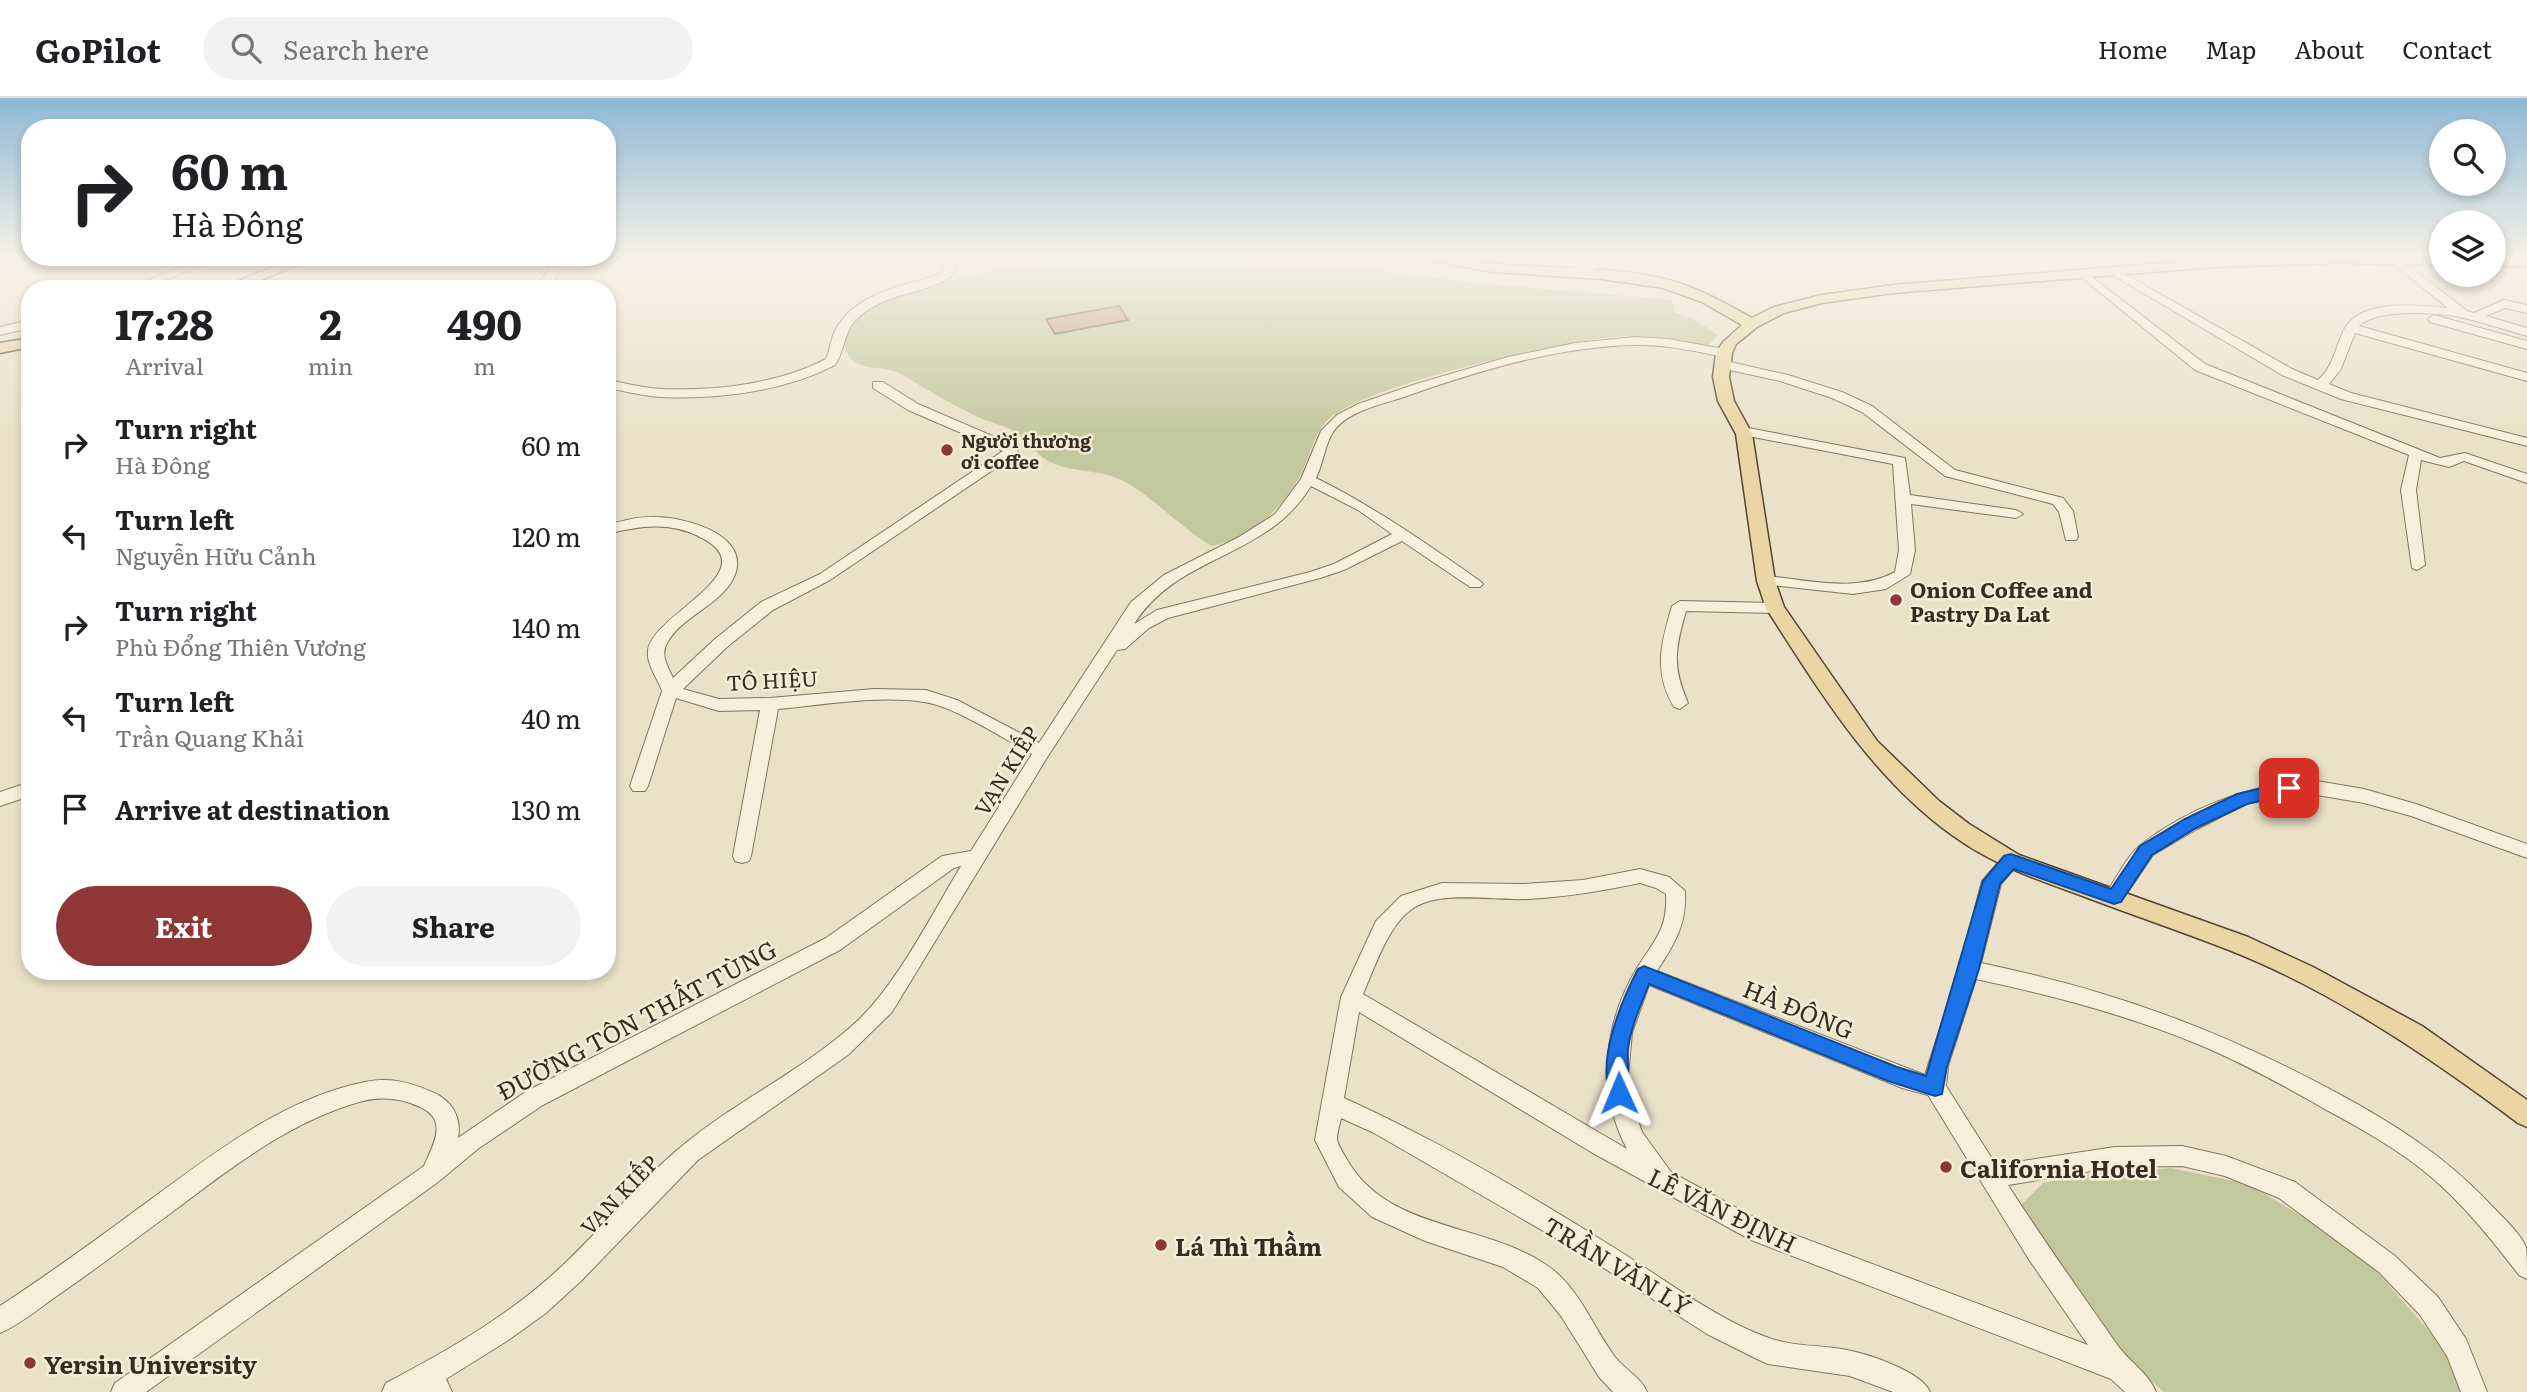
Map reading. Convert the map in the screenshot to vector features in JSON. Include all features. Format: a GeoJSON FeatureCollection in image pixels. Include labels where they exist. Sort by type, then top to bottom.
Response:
{"type":"FeatureCollection","features":[{"type":"Feature","properties":{"kind":"main road"},"geometry":{"type":"LineString","coordinates":[[1740,317],[1752,324]]}},
{"type":"Feature","properties":{"kind":"main road"},"geometry":{"type":"LineString","coordinates":[[1765,317],[1730,342],[1723,359],[1721,377],[1726,401],[1743,430],[1766,581],[1775,608],[1880,756],[1931,807],[1961,830],[2011,861],[2240,944],[2354,999],[2452,1059],[2527,1115]]}},
{"type":"Feature","properties":{"kind":"main road"},"geometry":{"type":"LineString","coordinates":[[0,348],[21,344]]}},
{"type":"Feature","properties":{"kind":"street"},"geometry":{"type":"LineString","coordinates":[[616,385],[674,393],[769,383],[803,376],[831,362],[840,333],[854,317]]}},
{"type":"Feature","properties":{"kind":"street"},"geometry":{"type":"LineString","coordinates":[[2138,317],[2200,367],[2445,463],[2456,457],[2465,457],[2527,478]]}},
{"type":"Feature","properties":{"kind":"street"},"geometry":{"type":"LineString","coordinates":[[2192,317],[2287,372],[2346,396],[2527,442]]}},
{"type":"Feature","properties":{"kind":"street"},"geometry":{"type":"LineString","coordinates":[[2320,385],[2332,376],[2352,328],[2362,317]]}},
{"type":"Feature","properties":{"kind":"street"},"geometry":{"type":"LineString","coordinates":[[2427,317],[2527,345]]}},
{"type":"Feature","properties":{"kind":"street"},"geometry":{"type":"LineString","coordinates":[[2476,317],[2527,332]]}},
{"type":"Feature","properties":{"kind":"street"},"geometry":{"type":"LineString","coordinates":[[0,331],[21,326]]}},
{"type":"Feature","properties":{"kind":"street"},"geometry":{"type":"LineString","coordinates":[[2352,328],[2527,377]]}},
{"type":"Feature","properties":{"kind":"street","name":"VẠN KIẾP"},"geometry":{"type":"LineString","coordinates":[[395,1392],[434,1383],[451,1363],[525,1314],[555,1289],[692,1152],[855,1038],[885,1006],[1042,752],[1137,606],[1157,586],[1278,518],[1297,498],[1308,479],[1325,436],[1336,421],[1352,411],[1413,389],[1511,362],[1607,342],[1641,341],[1723,359],[1859,404],[1950,473],[2058,501],[2066,511],[2071,537]]}},
{"type":"Feature","properties":{"kind":"street"},"geometry":{"type":"LineString","coordinates":[[2261,392],[2287,372]]}},
{"type":"Feature","properties":{"kind":"street"},"geometry":{"type":"LineString","coordinates":[[639,786],[670,691],[721,643],[767,606],[825,577],[1013,450],[913,407],[878,385]]}},
{"type":"Feature","properties":{"kind":"street"},"geometry":{"type":"LineString","coordinates":[[1743,430],[1900,461],[1907,550],[1902,574],[1881,586],[1853,589],[1766,581]]}},
{"type":"Feature","properties":{"kind":"street"},"geometry":{"type":"LineString","coordinates":[[2416,453],[2409,481],[2409,501],[2416,534],[2417,565]]}},
{"type":"Feature","properties":{"kind":"street"},"geometry":{"type":"LineString","coordinates":[[1308,479],[1363,507],[1442,564],[1475,584]]}},
{"type":"Feature","properties":{"kind":"street"},"geometry":{"type":"LineString","coordinates":[[1904,499],[2016,514]]}},
{"type":"Feature","properties":{"kind":"street"},"geometry":{"type":"LineString","coordinates":[[616,528],[645,522],[683,525],[716,539],[729,558],[730,573],[725,580],[669,629],[659,643],[656,650],[658,663],[670,691]]}},
{"type":"Feature","properties":{"kind":"street"},"geometry":{"type":"LineString","coordinates":[[1107,653],[1143,624],[1163,614],[1315,575],[1339,567],[1404,534]]}},
{"type":"Feature","properties":{"kind":"street"},"geometry":{"type":"LineString","coordinates":[[1680,703],[1668,677],[1666,654],[1680,606],[1775,608]]}},
{"type":"Feature","properties":{"kind":"street","name":"TÔ HIỆU"},"geometry":{"type":"LineString","coordinates":[[670,691],[719,705],[770,704],[874,695],[926,696],[951,704],[1042,752]]}},
{"type":"Feature","properties":{"kind":"street"},"geometry":{"type":"LineString","coordinates":[[743,856],[770,704]]}},
{"type":"Feature","properties":{"kind":"street"},"geometry":{"type":"LineString","coordinates":[[2114,897],[2146,850],[2190,824],[2243,798],[2273,790],[2305,786],[2364,796],[2468,828],[2527,851]]}},
{"type":"Feature","properties":{"kind":"street"},"geometry":{"type":"LineString","coordinates":[[0,799],[21,792]]}},
{"type":"Feature","properties":{"kind":"street","name":"ĐƯỜNG TÔN THẤT TÙNG"},"geometry":{"type":"LineString","coordinates":[[124,1392],[429,1175],[471,1141],[535,1098],[833,944],[949,861],[977,857]]}},
{"type":"Feature","properties":{"kind":"street"},"geometry":{"type":"LineString","coordinates":[[2011,861],[1992,881],[1969,969],[1937,1066],[1935,1087],[2036,1250],[2120,1370],[2143,1392]]}},
{"type":"Feature","properties":{"kind":"street"},"geometry":{"type":"LineString","coordinates":[[1634,1392],[1624,1386],[1608,1368],[1562,1296],[1527,1266],[1375,1207],[1354,1189],[1326,1140],[1351,997],[1383,927],[1408,901],[1442,891],[1524,892],[1583,888],[1640,876],[1662,882],[1675,891],[1678,914],[1669,938],[1644,974],[1625,1023],[1619,1046],[1616,1078],[1621,1108],[1634,1140],[1664,1181]]}},
{"type":"Feature","properties":{"kind":"street"},"geometry":{"type":"LineString","coordinates":[[1969,969],[2039,984],[2182,1028],[2245,1055],[2305,1087],[2375,1125],[2437,1168],[2483,1212],[2527,1267]]}},
{"type":"Feature","properties":{"kind":"street","name":"HÀ ĐÔNG"},"geometry":{"type":"LineString","coordinates":[[1644,974],[1910,1081],[1935,1087]]}},
{"type":"Feature","properties":{"kind":"street","name":"LÊ VĂN ĐỊNH"},"geometry":{"type":"LineString","coordinates":[[1351,997],[1471,1071],[1759,1232],[2120,1370]]}},
{"type":"Feature","properties":{"kind":"street"},"geometry":{"type":"LineString","coordinates":[[0,1321],[249,1143],[328,1102],[384,1088],[403,1088],[427,1096],[443,1110],[450,1125],[447,1143],[429,1175]]}},
{"type":"Feature","properties":{"kind":"street","name":"TRẦN VĂN LÝ"},"geometry":{"type":"LineString","coordinates":[[1332,1103],[1382,1126],[1579,1239],[1716,1325],[1768,1351],[1850,1363],[1899,1381],[1917,1392]]}},
{"type":"Feature","properties":{"kind":"street"},"geometry":{"type":"LineString","coordinates":[[1990,1177],[2115,1157],[2182,1156],[2226,1166],[2287,1190],[2387,1264],[2429,1306],[2457,1348],[2474,1392]]}},
{"type":"Feature","properties":{"kind":"green space"},"geometry":{"type":"Polygon","coordinates":[[[863,317],[1689,317],[1718,335],[1707,347],[1634,336],[1560,345],[1470,366],[1382,392],[1329,419],[1316,437],[1296,483],[1277,508],[1240,536],[1212,546],[1129,484],[1109,475],[1055,464],[1011,430],[970,413],[901,374],[856,362],[850,358],[845,347],[853,326],[863,317]]]}},
{"type":"Feature","properties":{"kind":"green space"},"geometry":{"type":"Polygon","coordinates":[[[2171,1168],[2248,1184],[2358,1250],[2443,1347],[2461,1392],[2164,1392],[2119,1353],[2021,1205],[2043,1183],[2078,1175],[2171,1168]]]}},
{"type":"Feature","properties":{"kind":"building"},"geometry":{"type":"Polygon","coordinates":[[[1126,317],[1128,320],[1055,334],[1046,319],[1126,317]]]}},
{"type":"Feature","properties":{"kind":"place","name":"Người thương ơi coffee"},"geometry":{"type":"Point","coordinates":[947,450]}},
{"type":"Feature","properties":{"kind":"place","name":"Onion Coffee and Pastry Da Lat"},"geometry":{"type":"Point","coordinates":[1896,600]}},
{"type":"Feature","properties":{"kind":"place","name":"California Hotel"},"geometry":{"type":"Point","coordinates":[1946,1167]}},
{"type":"Feature","properties":{"kind":"place","name":"Lá Thì Thầm"},"geometry":{"type":"Point","coordinates":[1161,1245]}},
{"type":"Feature","properties":{"kind":"place","name":"Yersin University"},"geometry":{"type":"Point","coordinates":[30,1363]}},
{"type":"Feature","properties":{"kind":"route"},"geometry":{"type":"LineString","coordinates":[[1619,1093],[1616,1078],[1619,1046],[1628,1012],[1644,974],[1910,1081],[1935,1087],[1937,1066],[1969,969],[1992,881],[2011,861],[2114,897],[2146,850],[2190,824],[2243,798],[2289,788]]}}]}
